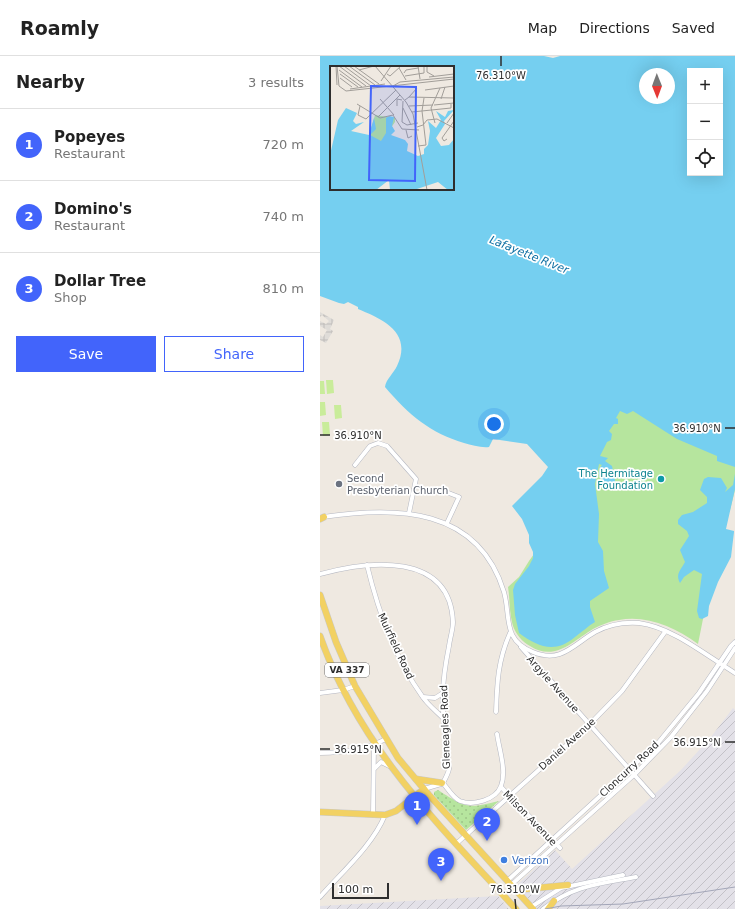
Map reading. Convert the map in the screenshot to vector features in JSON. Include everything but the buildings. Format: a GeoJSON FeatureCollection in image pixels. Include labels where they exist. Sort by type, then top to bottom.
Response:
{"type":"FeatureCollection","features":[{"type":"Feature","properties":{"kind":"main road","name":"VA 337"},"geometry":{"type":"LineString","coordinates":[[320,594],[336,642],[355,686],[386,739],[414,778],[532,908]]}},
{"type":"Feature","properties":{"kind":"main road","name":"VA 337"},"geometry":{"type":"LineString","coordinates":[[320,636],[343,690],[374,745],[389,766],[413,796],[516,909]]}},
{"type":"Feature","properties":{"kind":"main road"},"geometry":{"type":"LineString","coordinates":[[414,778],[420,781],[443,783]]}},
{"type":"Feature","properties":{"kind":"main road"},"geometry":{"type":"LineString","coordinates":[[320,812],[385,815],[396,811],[413,796],[424,789]]}},
{"type":"Feature","properties":{"kind":"main road"},"geometry":{"type":"LineString","coordinates":[[471,860],[476,869],[504,901],[509,909]]}},
{"type":"Feature","properties":{"kind":"main road"},"geometry":{"type":"LineString","coordinates":[[511,885],[568,885]]}},
{"type":"Feature","properties":{"kind":"main road"},"geometry":{"type":"LineString","coordinates":[[548,909],[554,901]]}},
{"type":"Feature","properties":{"kind":"street"},"geometry":{"type":"LineString","coordinates":[[355,465],[370,446],[380,443],[387,446],[416,479],[409,513]]}},
{"type":"Feature","properties":{"kind":"street"},"geometry":{"type":"LineString","coordinates":[[441,490],[459,497],[447,523]]}},
{"type":"Feature","properties":{"kind":"street"},"geometry":{"type":"LineString","coordinates":[[321,518],[369,512],[409,513],[431,517],[447,523],[474,542],[494,568],[504,592],[510,633],[500,660],[497,680],[496,712]]}},
{"type":"Feature","properties":{"kind":"street","name":"Gleneagles Road"},"geometry":{"type":"LineString","coordinates":[[320,574],[343,568],[367,565],[402,566],[423,571],[435,579],[445,590],[451,602],[453,623],[444,670],[442,693],[443,718],[449,770],[443,783]]}},
{"type":"Feature","properties":{"kind":"street","name":"Muirfield Road"},"geometry":{"type":"LineString","coordinates":[[367,565],[374,596],[389,636],[409,677],[422,697],[443,718]]}},
{"type":"Feature","properties":{"kind":"street"},"geometry":{"type":"LineString","coordinates":[[518,644],[528,650],[543,655],[564,653],[594,633],[618,624],[640,623],[680,638],[735,673]]}},
{"type":"Feature","properties":{"kind":"street","name":"Daniel Avenue"},"geometry":{"type":"LineString","coordinates":[[456,844],[589,724],[622,692],[665,632]]}},
{"type":"Feature","properties":{"kind":"street","name":"Argyle Avenue"},"geometry":{"type":"LineString","coordinates":[[510,633],[536,665],[653,796]]}},
{"type":"Feature","properties":{"kind":"street","name":"Cloncurry Road"},"geometry":{"type":"LineString","coordinates":[[511,885],[552,840],[630,770],[668,732],[699,693],[735,642]]}},
{"type":"Feature","properties":{"kind":"street","name":"Cloncurry Road"},"geometry":{"type":"LineString","coordinates":[[511,885],[558,846],[634,775],[672,737],[724,666],[735,648]]}},
{"type":"Feature","properties":{"kind":"street"},"geometry":{"type":"LineString","coordinates":[[536,665],[539,657],[543,655]]}},
{"type":"Feature","properties":{"kind":"street"},"geometry":{"type":"LineString","coordinates":[[320,693],[343,690],[355,686]]}},
{"type":"Feature","properties":{"kind":"street"},"geometry":{"type":"LineString","coordinates":[[422,697],[432,699],[442,693]]}},
{"type":"Feature","properties":{"kind":"street"},"geometry":{"type":"LineString","coordinates":[[424,789],[443,783],[456,798],[465,802],[485,800],[493,796],[501,787],[502,767],[497,734]]}},
{"type":"Feature","properties":{"kind":"street"},"geometry":{"type":"LineString","coordinates":[[320,753],[349,750],[374,745],[386,739]]}},
{"type":"Feature","properties":{"kind":"street"},"geometry":{"type":"LineString","coordinates":[[373,815],[375,768],[374,745]]}},
{"type":"Feature","properties":{"kind":"street"},"geometry":{"type":"LineString","coordinates":[[375,768],[381,762],[389,766]]}},
{"type":"Feature","properties":{"kind":"street","name":"Milson Avenue"},"geometry":{"type":"LineString","coordinates":[[501,787],[558,846]]}},
{"type":"Feature","properties":{"kind":"street"},"geometry":{"type":"LineString","coordinates":[[320,897],[367,844],[380,827],[385,815]]}},
{"type":"Feature","properties":{"kind":"street"},"geometry":{"type":"LineString","coordinates":[[532,908],[552,893],[568,885],[623,875]]}},
{"type":"Feature","properties":{"kind":"street"},"geometry":{"type":"LineString","coordinates":[[543,909],[554,901],[578,888],[636,877]]}},
{"type":"Feature","properties":{"kind":"shaded area"},"geometry":{"type":"Polygon","coordinates":[[[320,312],[334,320],[330,329],[333,331],[326,343],[320,340],[320,335],[323,337],[327,330],[320,326],[320,321],[326,324],[329,321],[322,315],[320,317],[320,312]]]}},
{"type":"Feature","properties":{"kind":"shaded area"},"geometry":{"type":"Polygon","coordinates":[[[733,708],[735,710],[735,909],[537,909],[516,886],[555,850],[572,869],[681,770],[711,737],[733,708]]]}},
{"type":"Feature","properties":{"kind":"shaded area"},"geometry":{"type":"Polygon","coordinates":[[[498,896],[509,909],[320,909],[320,906],[498,896]]]}},
{"type":"Feature","properties":{"kind":"green space","name":"The Hermitage Foundation"},"geometry":{"type":"Polygon","coordinates":[[[621,317],[735,454],[735,490],[730,510],[708,531],[707,599],[698,644],[680,632],[660,624],[640,619],[629,619],[609,622],[602,625],[593,629],[571,644],[556,651],[548,652],[539,650],[524,642],[514,629],[508,587],[519,577],[594,470],[621,317]]]}},
{"type":"Feature","properties":{"kind":"green space"},"geometry":{"type":"Polygon","coordinates":[[[326,380],[333,380],[334,393],[327,394],[326,380]]]}},
{"type":"Feature","properties":{"kind":"green space"},"geometry":{"type":"Polygon","coordinates":[[[320,381],[324,381],[325,394],[320,394],[320,381]]]}},
{"type":"Feature","properties":{"kind":"green space"},"geometry":{"type":"Polygon","coordinates":[[[320,402],[325,402],[326,415],[320,416],[320,402]]]}},
{"type":"Feature","properties":{"kind":"green space"},"geometry":{"type":"Polygon","coordinates":[[[334,405],[341,405],[342,418],[335,419],[334,405]]]}},
{"type":"Feature","properties":{"kind":"green space"},"geometry":{"type":"Polygon","coordinates":[[[322,422],[329,422],[330,435],[323,436],[322,422]]]}},
{"type":"Feature","properties":{"kind":"green space"},"geometry":{"type":"Polygon","coordinates":[[[438,790],[461,804],[473,806],[499,801],[466,830],[434,795],[434,792],[438,790]]]}},
{"type":"Feature","properties":{"kind":"water","name":"Lafayette River"},"geometry":{"type":"Polygon","coordinates":[[[320,56],[544,56],[553,58],[560,56],[735,56],[735,467],[717,461],[717,456],[677,439],[633,411],[627,414],[620,411],[616,418],[618,419],[618,424],[614,424],[609,431],[612,434],[611,440],[607,442],[600,456],[608,458],[605,461],[612,466],[615,485],[607,484],[601,479],[599,472],[602,465],[599,464],[595,484],[599,514],[598,542],[603,551],[604,571],[609,588],[590,601],[590,607],[595,622],[568,642],[560,646],[547,647],[533,642],[519,633],[515,615],[513,590],[515,584],[529,566],[533,558],[533,552],[529,543],[529,535],[522,519],[512,506],[542,476],[548,467],[527,444],[493,439],[489,447],[476,446],[452,439],[421,422],[385,387],[387,381],[397,366],[401,354],[401,344],[398,336],[385,322],[358,309],[358,307],[348,302],[344,304],[320,296],[320,56]]]}},
{"type":"Feature","properties":{"kind":"water"},"geometry":{"type":"Polygon","coordinates":[[[735,474],[735,489],[726,529],[734,531],[731,557],[718,582],[709,606],[708,616],[702,619],[699,618],[697,611],[702,574],[694,570],[684,577],[680,583],[678,577],[679,572],[685,562],[680,550],[689,536],[687,531],[678,524],[678,520],[682,515],[693,512],[707,503],[707,497],[700,490],[704,479],[708,477],[721,478],[727,488],[725,492],[733,485],[735,474]]]}},
{"type":"Feature","properties":{"kind":"railway"},"geometry":{"type":"LineString","coordinates":[[545,909],[561,906],[623,904],[735,887]]}},
{"type":"Feature","properties":{"kind":"place","name":"The Hermitage Foundation"},"geometry":{"type":"Point","coordinates":[661,479]}},
{"type":"Feature","properties":{"kind":"place","name":"Second Presbyterian Church"},"geometry":{"type":"Point","coordinates":[339,484]}},
{"type":"Feature","properties":{"kind":"place","name":"Popeyes"},"geometry":{"type":"Point","coordinates":[417,825]}},
{"type":"Feature","properties":{"kind":"place","name":"Domino's"},"geometry":{"type":"Point","coordinates":[487,841]}},
{"type":"Feature","properties":{"kind":"place","name":"Verizon"},"geometry":{"type":"Point","coordinates":[504,860]}},
{"type":"Feature","properties":{"kind":"place","name":"Dollar Tree"},"geometry":{"type":"Point","coordinates":[441,881]}}]}
